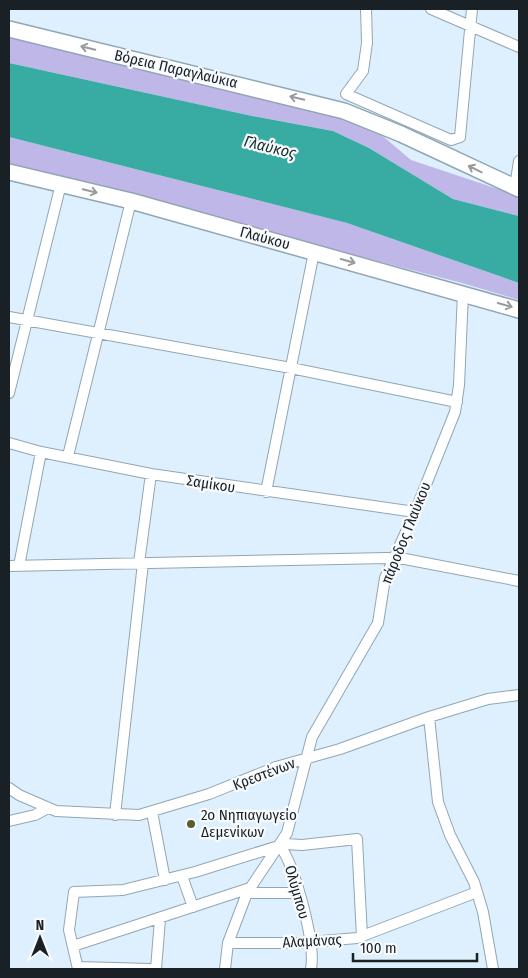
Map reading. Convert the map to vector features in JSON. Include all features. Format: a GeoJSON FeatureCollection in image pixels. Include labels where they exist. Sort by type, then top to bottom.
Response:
{"type":"FeatureCollection","features":[{"type":"Feature","properties":{"kind":"main road","name":"Βόρεια Παραγλαύκια"},"geometry":{"type":"LineString","coordinates":[[9,29],[344,111],[402,134],[517,188]]}},
{"type":"Feature","properties":{"kind":"main road","name":"Γλαύκου"},"geometry":{"type":"LineString","coordinates":[[9,172],[131,201],[519,310]]}},
{"type":"Feature","properties":{"kind":"street"},"geometry":{"type":"LineString","coordinates":[[366,9],[367,43],[363,70],[346,94],[451,140],[460,137],[472,9]]}},
{"type":"Feature","properties":{"kind":"street"},"geometry":{"type":"LineString","coordinates":[[431,9],[471,24],[519,47]]}},
{"type":"Feature","properties":{"kind":"street"},"geometry":{"type":"LineString","coordinates":[[517,188],[519,161]]}},
{"type":"Feature","properties":{"kind":"street"},"geometry":{"type":"LineString","coordinates":[[9,393],[61,184]]}},
{"type":"Feature","properties":{"kind":"street"},"geometry":{"type":"LineString","coordinates":[[68,456],[131,201]]}},
{"type":"Feature","properties":{"kind":"street"},"geometry":{"type":"LineString","coordinates":[[266,492],[314,252]]}},
{"type":"Feature","properties":{"kind":"street","name":"πάροδος Γλαύκου"},"geometry":{"type":"LineString","coordinates":[[225,969],[228,943],[249,890],[269,857],[280,846],[289,826],[305,759],[316,728],[378,623],[385,578],[415,512],[455,412],[463,293]]}},
{"type":"Feature","properties":{"kind":"street"},"geometry":{"type":"LineString","coordinates":[[9,317],[291,368],[457,402]]}},
{"type":"Feature","properties":{"kind":"street","name":"Σαμίκου"},"geometry":{"type":"LineString","coordinates":[[9,443],[41,452],[151,474],[415,512]]}},
{"type":"Feature","properties":{"kind":"street"},"geometry":{"type":"LineString","coordinates":[[41,452],[14,566],[395,558],[519,581]]}},
{"type":"Feature","properties":{"kind":"street"},"geometry":{"type":"LineString","coordinates":[[115,814],[151,474]]}},
{"type":"Feature","properties":{"kind":"street","name":"Κρεστένων"},"geometry":{"type":"LineString","coordinates":[[9,788],[60,812],[135,815],[152,812],[216,792],[276,767],[340,749],[429,717],[479,702],[519,695]]}},
{"type":"Feature","properties":{"kind":"street"},"geometry":{"type":"LineString","coordinates":[[429,717],[438,802],[450,835],[477,892],[492,969]]}},
{"type":"Feature","properties":{"kind":"street"},"geometry":{"type":"LineString","coordinates":[[9,821],[35,815],[48,808]]}},
{"type":"Feature","properties":{"kind":"street"},"geometry":{"type":"LineString","coordinates":[[152,812],[165,880]]}},
{"type":"Feature","properties":{"kind":"street"},"geometry":{"type":"LineString","coordinates":[[150,969],[78,968],[69,930],[74,892],[120,891],[182,876],[280,846],[357,839],[362,937]]}},
{"type":"Feature","properties":{"kind":"street","name":"Ολύμπου"},"geometry":{"type":"LineString","coordinates":[[280,846],[289,861],[299,893],[313,958],[311,969]]}},
{"type":"Feature","properties":{"kind":"street"},"geometry":{"type":"LineString","coordinates":[[182,876],[193,907]]}},
{"type":"Feature","properties":{"kind":"street"},"geometry":{"type":"LineString","coordinates":[[73,946],[249,890],[299,893]]}},
{"type":"Feature","properties":{"kind":"street","name":"Αλαμάνας"},"geometry":{"type":"LineString","coordinates":[[228,943],[310,942],[362,937],[477,892]]}},
{"type":"Feature","properties":{"kind":"street"},"geometry":{"type":"LineString","coordinates":[[156,969],[160,919]]}},
{"type":"Feature","properties":{"kind":"shaded area"},"geometry":{"type":"Polygon","coordinates":[[[9,37],[329,112],[378,132],[411,160],[519,196],[519,216],[453,199],[369,148],[333,131],[252,116],[9,63],[9,37]]]}},
{"type":"Feature","properties":{"kind":"shaded area"},"geometry":{"type":"Polygon","coordinates":[[[9,137],[347,223],[519,283],[519,300],[462,283],[9,165],[9,137]]]}},
{"type":"Feature","properties":{"kind":"water","name":"Γλαύκος"},"geometry":{"type":"Polygon","coordinates":[[[9,63],[252,116],[333,131],[369,148],[453,199],[519,216],[519,283],[347,223],[9,137],[9,63]]]}},
{"type":"Feature","properties":{"kind":"place","name":"2ο Νηπιαγωγείο Δεμενίκων"},"geometry":{"type":"Point","coordinates":[191,824]}}]}
